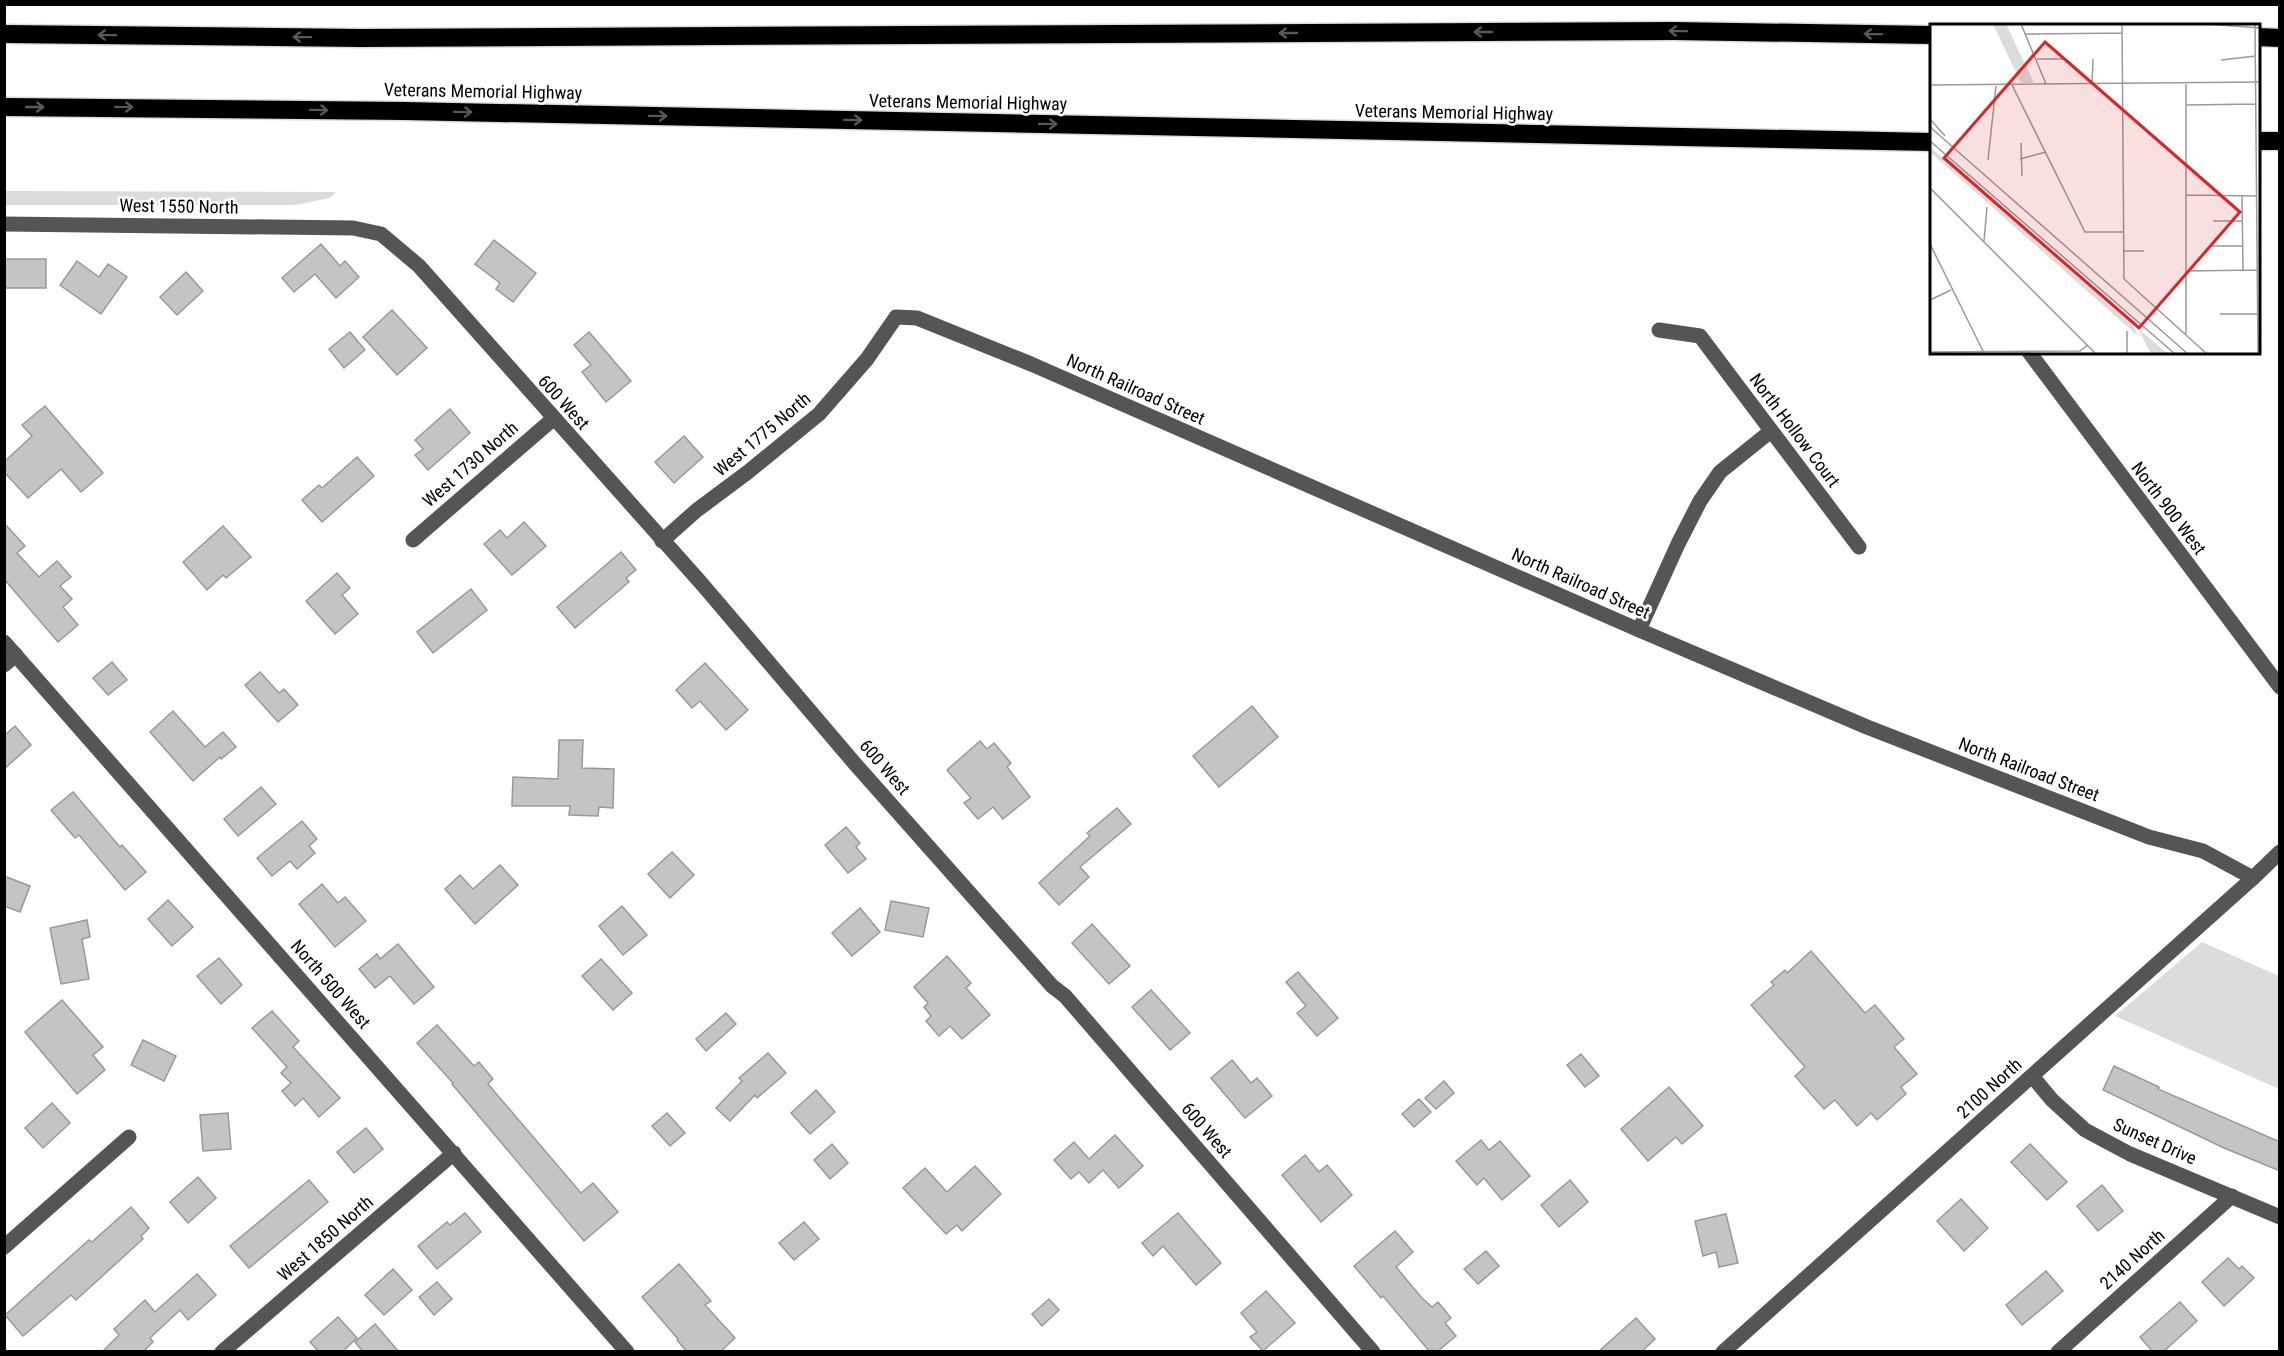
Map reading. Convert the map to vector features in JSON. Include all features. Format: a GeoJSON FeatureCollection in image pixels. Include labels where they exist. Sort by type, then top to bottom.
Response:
{"type":"FeatureCollection","features":[{"type":"Feature","properties":{"kind":"highway"},"geometry":{"type":"LineString","coordinates":[[4,34],[360,38],[1662,31],[1930,35]]}},
{"type":"Feature","properties":{"kind":"highway"},"geometry":{"type":"LineString","coordinates":[[2260,37],[2280,38]]}},
{"type":"Feature","properties":{"kind":"highway","name":"Veterans Memorial Highway"},"geometry":{"type":"LineString","coordinates":[[4,107],[405,111],[1930,142]]}},
{"type":"Feature","properties":{"kind":"highway"},"geometry":{"type":"LineString","coordinates":[[2260,141],[2280,141]]}},
{"type":"Feature","properties":{"kind":"street","name":"West 1550 North"},"geometry":{"type":"LineString","coordinates":[[4,224],[353,228]]}},
{"type":"Feature","properties":{"kind":"street","name":"600 West"},"geometry":{"type":"LineString","coordinates":[[353,228],[381,234],[419,266],[1052,986],[1065,996],[1373,1352]]}},
{"type":"Feature","properties":{"kind":"street","name":"West 1775 North"},"geometry":{"type":"LineString","coordinates":[[662,541],[697,510],[819,414],[867,359],[896,317]]}},
{"type":"Feature","properties":{"kind":"street","name":"North Railroad Street"},"geometry":{"type":"LineString","coordinates":[[896,317],[917,318],[1031,364],[1639,630],[1867,727],[2148,837],[2203,851],[2253,878]]}},
{"type":"Feature","properties":{"kind":"street","name":"North Hollow Court"},"geometry":{"type":"LineString","coordinates":[[1659,330],[1700,336],[1859,547]]}},
{"type":"Feature","properties":{"kind":"street","name":"North 900 West"},"geometry":{"type":"LineString","coordinates":[[2030,354],[2280,687]]}},
{"type":"Feature","properties":{"kind":"street","name":"West 1730 North"},"geometry":{"type":"LineString","coordinates":[[412,540],[553,419]]}},
{"type":"Feature","properties":{"kind":"street"},"geometry":{"type":"LineString","coordinates":[[1639,630],[1700,501],[1720,472],[1771,431]]}},
{"type":"Feature","properties":{"kind":"street","name":"North 500 West"},"geometry":{"type":"LineString","coordinates":[[4,642],[10,660],[454,1153],[627,1352]]}},
{"type":"Feature","properties":{"kind":"street","name":"2100 North"},"geometry":{"type":"LineString","coordinates":[[1724,1351],[2280,852]]}},
{"type":"Feature","properties":{"kind":"street","name":"Sunset Drive"},"geometry":{"type":"LineString","coordinates":[[2032,1076],[2052,1100],[2085,1130],[2130,1154],[2280,1217]]}},
{"type":"Feature","properties":{"kind":"street"},"geometry":{"type":"LineString","coordinates":[[4,1247],[129,1137]]}},
{"type":"Feature","properties":{"kind":"street","name":"West 1850 North"},"geometry":{"type":"LineString","coordinates":[[222,1352],[454,1153]]}},
{"type":"Feature","properties":{"kind":"street","name":"2140 North"},"geometry":{"type":"LineString","coordinates":[[2058,1352],[2232,1196]]}},
{"type":"Feature","properties":{"kind":"shaded area"},"geometry":{"type":"Polygon","coordinates":[[[5,191],[336,192],[330,198],[295,205],[5,205],[5,191]]]}},
{"type":"Feature","properties":{"kind":"shaded area"},"geometry":{"type":"Polygon","coordinates":[[[2202,942],[2279,976],[2279,1089],[2115,1016],[2202,942]]]}},
{"type":"Feature","properties":{"kind":"building"},"geometry":{"type":"Polygon","coordinates":[[[494,240],[536,273],[513,302],[496,289],[500,283],[475,264],[494,240]]]}},
{"type":"Feature","properties":{"kind":"building"},"geometry":{"type":"Polygon","coordinates":[[[321,244],[340,266],[345,261],[359,277],[336,298],[315,274],[294,292],[282,278],[321,244]]]}},
{"type":"Feature","properties":{"kind":"building"},"geometry":{"type":"Polygon","coordinates":[[[4,259],[46,259],[46,288],[4,288],[4,259]]]}},
{"type":"Feature","properties":{"kind":"building"},"geometry":{"type":"Polygon","coordinates":[[[77,261],[99,277],[108,264],[127,277],[101,314],[60,285],[77,261]]]}},
{"type":"Feature","properties":{"kind":"building"},"geometry":{"type":"Polygon","coordinates":[[[186,272],[203,291],[177,315],[160,297],[186,272]]]}},
{"type":"Feature","properties":{"kind":"building"},"geometry":{"type":"Polygon","coordinates":[[[392,310],[427,348],[397,375],[363,337],[392,310]]]}},
{"type":"Feature","properties":{"kind":"building"},"geometry":{"type":"Polygon","coordinates":[[[350,332],[365,350],[344,368],[329,349],[350,332]]]}},
{"type":"Feature","properties":{"kind":"building"},"geometry":{"type":"Polygon","coordinates":[[[589,332],[631,381],[606,402],[582,372],[591,365],[574,345],[589,332]]]}},
{"type":"Feature","properties":{"kind":"building"},"geometry":{"type":"Polygon","coordinates":[[[45,406],[103,473],[81,492],[61,469],[28,498],[4,472],[4,462],[32,436],[22,425],[45,406]]]}},
{"type":"Feature","properties":{"kind":"building"},"geometry":{"type":"Polygon","coordinates":[[[450,409],[470,433],[428,470],[415,455],[423,449],[415,440],[450,409]]]}},
{"type":"Feature","properties":{"kind":"building"},"geometry":{"type":"Polygon","coordinates":[[[684,436],[703,457],[674,483],[655,462],[684,436]]]}},
{"type":"Feature","properties":{"kind":"building"},"geometry":{"type":"Polygon","coordinates":[[[357,457],[374,476],[322,522],[302,500],[319,485],[322,488],[357,457]]]}},
{"type":"Feature","properties":{"kind":"building"},"geometry":{"type":"Polygon","coordinates":[[[524,522],[546,546],[512,575],[484,544],[500,530],[507,538],[524,522]]]}},
{"type":"Feature","properties":{"kind":"building"},"geometry":{"type":"Polygon","coordinates":[[[4,523],[25,546],[17,553],[39,577],[57,561],[71,577],[60,586],[72,599],[63,607],[78,625],[58,642],[4,579],[4,523]]]}},
{"type":"Feature","properties":{"kind":"building"},"geometry":{"type":"Polygon","coordinates":[[[223,526],[251,557],[226,578],[223,575],[207,590],[183,562],[223,526]]]}},
{"type":"Feature","properties":{"kind":"building"},"geometry":{"type":"Polygon","coordinates":[[[621,552],[636,570],[626,578],[629,582],[575,628],[557,607],[621,552]]]}},
{"type":"Feature","properties":{"kind":"building"},"geometry":{"type":"Polygon","coordinates":[[[337,573],[350,588],[342,595],[358,614],[335,634],[306,601],[337,573]]]}},
{"type":"Feature","properties":{"kind":"building"},"geometry":{"type":"Polygon","coordinates":[[[471,589],[487,610],[433,653],[417,632],[471,589]]]}},
{"type":"Feature","properties":{"kind":"building"},"geometry":{"type":"Polygon","coordinates":[[[112,662],[127,680],[108,695],[93,678],[112,662]]]}},
{"type":"Feature","properties":{"kind":"building"},"geometry":{"type":"Polygon","coordinates":[[[705,663],[748,710],[726,730],[700,701],[692,708],[676,690],[705,663]]]}},
{"type":"Feature","properties":{"kind":"building"},"geometry":{"type":"Polygon","coordinates":[[[260,672],[279,693],[284,689],[298,705],[278,722],[245,685],[260,672]]]}},
{"type":"Feature","properties":{"kind":"building"},"geometry":{"type":"Polygon","coordinates":[[[1252,706],[1278,737],[1219,787],[1193,756],[1252,706]]]}},
{"type":"Feature","properties":{"kind":"building"},"geometry":{"type":"Polygon","coordinates":[[[173,711],[205,747],[223,732],[236,747],[221,759],[220,757],[193,781],[150,732],[173,711]]]}},
{"type":"Feature","properties":{"kind":"building"},"geometry":{"type":"Polygon","coordinates":[[[15,726],[31,745],[4,769],[4,736],[15,726]]]}},
{"type":"Feature","properties":{"kind":"building"},"geometry":{"type":"Polygon","coordinates":[[[559,740],[583,740],[582,768],[614,769],[613,808],[599,807],[598,816],[569,815],[570,806],[512,806],[513,777],[558,779],[559,740]]]}},
{"type":"Feature","properties":{"kind":"building"},"geometry":{"type":"Polygon","coordinates":[[[980,741],[987,749],[994,743],[1011,763],[1007,767],[1030,797],[1003,819],[993,807],[978,819],[964,803],[971,798],[947,770],[980,741]]]}},
{"type":"Feature","properties":{"kind":"building"},"geometry":{"type":"Polygon","coordinates":[[[261,787],[276,804],[238,836],[224,819],[261,787]]]}},
{"type":"Feature","properties":{"kind":"building"},"geometry":{"type":"Polygon","coordinates":[[[73,792],[120,847],[122,845],[146,872],[125,890],[79,835],[75,838],[51,810],[73,792]]]}},
{"type":"Feature","properties":{"kind":"building"},"geometry":{"type":"Polygon","coordinates":[[[1117,808],[1131,824],[1080,867],[1089,877],[1059,905],[1039,883],[1090,836],[1087,833],[1117,808]]]}},
{"type":"Feature","properties":{"kind":"building"},"geometry":{"type":"Polygon","coordinates":[[[302,821],[317,839],[309,846],[315,853],[297,869],[290,861],[272,876],[257,858],[302,821]]]}},
{"type":"Feature","properties":{"kind":"building"},"geometry":{"type":"Polygon","coordinates":[[[846,827],[860,843],[856,847],[866,859],[848,873],[825,845],[846,827]]]}},
{"type":"Feature","properties":{"kind":"building"},"geometry":{"type":"Polygon","coordinates":[[[672,852],[694,875],[670,898],[648,874],[672,852]]]}},
{"type":"Feature","properties":{"kind":"building"},"geometry":{"type":"Polygon","coordinates":[[[500,865],[518,885],[475,924],[445,889],[460,875],[473,889],[500,865]]]}},
{"type":"Feature","properties":{"kind":"building"},"geometry":{"type":"Polygon","coordinates":[[[4,876],[30,886],[20,912],[4,906],[4,876]]]}},
{"type":"Feature","properties":{"kind":"building"},"geometry":{"type":"Polygon","coordinates":[[[322,884],[338,903],[345,897],[366,921],[335,947],[299,904],[322,884]]]}},
{"type":"Feature","properties":{"kind":"building"},"geometry":{"type":"Polygon","coordinates":[[[168,900],[193,927],[172,946],[148,919],[168,900]]]}},
{"type":"Feature","properties":{"kind":"building"},"geometry":{"type":"Polygon","coordinates":[[[891,901],[929,908],[923,937],[885,930],[891,901]]]}},
{"type":"Feature","properties":{"kind":"building"},"geometry":{"type":"Polygon","coordinates":[[[622,906],[647,935],[623,955],[599,926],[622,906]]]}},
{"type":"Feature","properties":{"kind":"building"},"geometry":{"type":"Polygon","coordinates":[[[860,908],[880,932],[852,956],[832,933],[860,908]]]}},
{"type":"Feature","properties":{"kind":"building"},"geometry":{"type":"Polygon","coordinates":[[[87,920],[90,937],[82,939],[89,979],[61,984],[50,928],[87,920]]]}},
{"type":"Feature","properties":{"kind":"building"},"geometry":{"type":"Polygon","coordinates":[[[1092,924],[1130,966],[1109,984],[1072,943],[1092,924]]]}},
{"type":"Feature","properties":{"kind":"building"},"geometry":{"type":"Polygon","coordinates":[[[398,944],[434,987],[414,1004],[390,976],[375,988],[359,969],[377,954],[380,959],[398,944]]]}},
{"type":"Feature","properties":{"kind":"building"},"geometry":{"type":"Polygon","coordinates":[[[1811,951],[1865,1013],[1875,1005],[1904,1039],[1894,1047],[1917,1074],[1901,1087],[1906,1094],[1877,1120],[1871,1113],[1857,1126],[1835,1100],[1824,1109],[1795,1076],[1805,1067],[1751,1005],[1774,985],[1771,982],[1785,970],[1787,973],[1811,951]]]}},
{"type":"Feature","properties":{"kind":"building"},"geometry":{"type":"Polygon","coordinates":[[[947,956],[971,983],[966,988],[990,1015],[962,1039],[950,1026],[939,1036],[926,1021],[931,1016],[924,1007],[928,1003],[914,987],[947,956]]]}},
{"type":"Feature","properties":{"kind":"building"},"geometry":{"type":"Polygon","coordinates":[[[219,958],[242,985],[221,1004],[197,976],[219,958]]]}},
{"type":"Feature","properties":{"kind":"building"},"geometry":{"type":"Polygon","coordinates":[[[601,959],[632,993],[613,1010],[582,976],[601,959]]]}},
{"type":"Feature","properties":{"kind":"building"},"geometry":{"type":"Polygon","coordinates":[[[1298,972],[1338,1018],[1317,1036],[1297,1013],[1306,1006],[1286,982],[1298,972]]]}},
{"type":"Feature","properties":{"kind":"building"},"geometry":{"type":"Polygon","coordinates":[[[1151,990],[1190,1033],[1170,1050],[1132,1007],[1151,990]]]}},
{"type":"Feature","properties":{"kind":"building"},"geometry":{"type":"Polygon","coordinates":[[[62,1000],[103,1047],[93,1055],[105,1070],[77,1094],[25,1032],[62,1000]]]}},
{"type":"Feature","properties":{"kind":"building"},"geometry":{"type":"Polygon","coordinates":[[[272,1011],[299,1041],[293,1047],[340,1098],[319,1117],[303,1098],[295,1106],[282,1091],[291,1083],[281,1073],[287,1067],[252,1028],[272,1011]]]}},
{"type":"Feature","properties":{"kind":"building"},"geometry":{"type":"Polygon","coordinates":[[[726,1013],[736,1024],[706,1051],[696,1039],[726,1013]]]}},
{"type":"Feature","properties":{"kind":"building"},"geometry":{"type":"Polygon","coordinates":[[[437,1025],[474,1066],[479,1062],[493,1079],[488,1084],[581,1193],[593,1183],[618,1212],[584,1241],[417,1043],[437,1025]]]}},
{"type":"Feature","properties":{"kind":"building"},"geometry":{"type":"Polygon","coordinates":[[[143,1040],[176,1056],[164,1081],[131,1065],[143,1040]]]}},
{"type":"Feature","properties":{"kind":"building"},"geometry":{"type":"Polygon","coordinates":[[[768,1053],[786,1073],[757,1098],[755,1095],[730,1121],[716,1108],[742,1081],[739,1078],[768,1053]]]}},
{"type":"Feature","properties":{"kind":"building"},"geometry":{"type":"Polygon","coordinates":[[[1581,1054],[1599,1076],[1585,1087],[1567,1065],[1581,1054]]]}},
{"type":"Feature","properties":{"kind":"building"},"geometry":{"type":"Polygon","coordinates":[[[1232,1060],[1251,1083],[1257,1078],[1272,1096],[1245,1118],[1211,1078],[1232,1060]]]}},
{"type":"Feature","properties":{"kind":"building"},"geometry":{"type":"Polygon","coordinates":[[[2114,1066],[2159,1087],[2158,1089],[2280,1142],[2280,1171],[2224,1148],[2103,1090],[2114,1066]]]}},
{"type":"Feature","properties":{"kind":"building"},"geometry":{"type":"Polygon","coordinates":[[[1444,1081],[1454,1093],[1436,1109],[1425,1098],[1444,1081]]]}},
{"type":"Feature","properties":{"kind":"building"},"geometry":{"type":"Polygon","coordinates":[[[1669,1087],[1703,1126],[1682,1144],[1676,1137],[1648,1161],[1621,1129],[1669,1087]]]}},
{"type":"Feature","properties":{"kind":"building"},"geometry":{"type":"Polygon","coordinates":[[[816,1090],[835,1112],[810,1134],[791,1113],[816,1090]]]}},
{"type":"Feature","properties":{"kind":"building"},"geometry":{"type":"Polygon","coordinates":[[[1419,1099],[1431,1112],[1414,1127],[1402,1114],[1419,1099]]]}},
{"type":"Feature","properties":{"kind":"building"},"geometry":{"type":"Polygon","coordinates":[[[52,1103],[70,1123],[43,1148],[25,1128],[52,1103]]]}},
{"type":"Feature","properties":{"kind":"building"},"geometry":{"type":"Polygon","coordinates":[[[228,1113],[231,1149],[203,1151],[200,1115],[228,1113]]]}},
{"type":"Feature","properties":{"kind":"building"},"geometry":{"type":"Polygon","coordinates":[[[667,1113],[685,1133],[670,1146],[652,1126],[667,1113]]]}},
{"type":"Feature","properties":{"kind":"building"},"geometry":{"type":"Polygon","coordinates":[[[366,1128],[383,1149],[354,1173],[337,1152],[366,1128]]]}},
{"type":"Feature","properties":{"kind":"building"},"geometry":{"type":"Polygon","coordinates":[[[1115,1135],[1143,1166],[1119,1188],[1103,1170],[1089,1183],[1079,1172],[1071,1179],[1054,1160],[1074,1142],[1089,1159],[1115,1135]]]}},
{"type":"Feature","properties":{"kind":"building"},"geometry":{"type":"Polygon","coordinates":[[[1481,1140],[1489,1150],[1500,1141],[1530,1176],[1502,1200],[1484,1178],[1477,1185],[1456,1161],[1481,1140]]]}},
{"type":"Feature","properties":{"kind":"building"},"geometry":{"type":"Polygon","coordinates":[[[832,1144],[848,1163],[830,1179],[814,1160],[832,1144]]]}},
{"type":"Feature","properties":{"kind":"building"},"geometry":{"type":"Polygon","coordinates":[[[2030,1144],[2067,1182],[2047,1200],[2011,1162],[2030,1144]]]}},
{"type":"Feature","properties":{"kind":"building"},"geometry":{"type":"Polygon","coordinates":[[[1305,1155],[1319,1172],[1327,1165],[1352,1195],[1321,1222],[1282,1175],[1305,1155]]]}},
{"type":"Feature","properties":{"kind":"building"},"geometry":{"type":"Polygon","coordinates":[[[975,1166],[1001,1194],[962,1231],[957,1225],[946,1234],[903,1188],[925,1168],[947,1192],[975,1166]]]}},
{"type":"Feature","properties":{"kind":"building"},"geometry":{"type":"Polygon","coordinates":[[[198,1177],[216,1198],[188,1223],[170,1202],[198,1177]]]}},
{"type":"Feature","properties":{"kind":"building"},"geometry":{"type":"Polygon","coordinates":[[[309,1180],[328,1202],[249,1268],[230,1246],[309,1180]]]}},
{"type":"Feature","properties":{"kind":"building"},"geometry":{"type":"Polygon","coordinates":[[[1570,1180],[1588,1202],[1559,1227],[1541,1205],[1570,1180]]]}},
{"type":"Feature","properties":{"kind":"building"},"geometry":{"type":"Polygon","coordinates":[[[2102,1185],[2123,1211],[2098,1231],[2077,1206],[2102,1185]]]}},
{"type":"Feature","properties":{"kind":"building"},"geometry":{"type":"Polygon","coordinates":[[[1961,1199],[1988,1228],[1964,1251],[1937,1221],[1961,1199]]]}},
{"type":"Feature","properties":{"kind":"building"},"geometry":{"type":"Polygon","coordinates":[[[131,1207],[149,1228],[141,1236],[143,1239],[76,1300],[71,1295],[23,1336],[5,1315],[89,1240],[92,1242],[131,1207]]]}},
{"type":"Feature","properties":{"kind":"building"},"geometry":{"type":"Polygon","coordinates":[[[465,1213],[481,1232],[437,1269],[418,1246],[447,1222],[450,1225],[465,1213]]]}},
{"type":"Feature","properties":{"kind":"building"},"geometry":{"type":"Polygon","coordinates":[[[1178,1213],[1221,1263],[1196,1285],[1163,1246],[1153,1256],[1142,1243],[1178,1213]]]}},
{"type":"Feature","properties":{"kind":"building"},"geometry":{"type":"Polygon","coordinates":[[[1726,1214],[1738,1263],[1719,1267],[1716,1252],[1703,1256],[1695,1221],[1726,1214]]]}},
{"type":"Feature","properties":{"kind":"building"},"geometry":{"type":"Polygon","coordinates":[[[804,1222],[819,1239],[794,1260],[779,1243],[804,1222]]]}},
{"type":"Feature","properties":{"kind":"building"},"geometry":{"type":"Polygon","coordinates":[[[1395,1231],[1413,1252],[1396,1267],[1422,1298],[1432,1307],[1438,1302],[1451,1318],[1445,1323],[1456,1336],[1437,1352],[1430,1352],[1383,1296],[1381,1298],[1354,1266],[1395,1231]]]}},
{"type":"Feature","properties":{"kind":"building"},"geometry":{"type":"Polygon","coordinates":[[[1486,1251],[1499,1266],[1478,1284],[1464,1269],[1486,1251]]]}},
{"type":"Feature","properties":{"kind":"building"},"geometry":{"type":"Polygon","coordinates":[[[2228,1258],[2239,1269],[2242,1266],[2254,1278],[2224,1306],[2202,1282],[2228,1258]]]}},
{"type":"Feature","properties":{"kind":"building"},"geometry":{"type":"Polygon","coordinates":[[[679,1264],[711,1301],[705,1305],[735,1338],[720,1352],[687,1352],[642,1297],[679,1264]]]}},
{"type":"Feature","properties":{"kind":"building"},"geometry":{"type":"Polygon","coordinates":[[[393,1269],[412,1290],[384,1315],[365,1295],[393,1269]]]}},
{"type":"Feature","properties":{"kind":"building"},"geometry":{"type":"Polygon","coordinates":[[[2046,1271],[2063,1291],[2022,1325],[2006,1305],[2046,1271]]]}},
{"type":"Feature","properties":{"kind":"building"},"geometry":{"type":"Polygon","coordinates":[[[197,1274],[216,1295],[188,1320],[180,1310],[150,1338],[153,1342],[143,1352],[102,1352],[119,1335],[114,1329],[145,1300],[155,1312],[197,1274]]]}},
{"type":"Feature","properties":{"kind":"building"},"geometry":{"type":"Polygon","coordinates":[[[437,1282],[452,1299],[434,1315],[419,1297],[437,1282]]]}},
{"type":"Feature","properties":{"kind":"building"},"geometry":{"type":"Polygon","coordinates":[[[1266,1291],[1295,1323],[1263,1351],[1250,1337],[1257,1332],[1241,1313],[1266,1291]]]}},
{"type":"Feature","properties":{"kind":"building"},"geometry":{"type":"Polygon","coordinates":[[[1049,1299],[1059,1310],[1042,1326],[1032,1314],[1049,1299]]]}},
{"type":"Feature","properties":{"kind":"building"},"geometry":{"type":"Polygon","coordinates":[[[2180,1302],[2197,1321],[2163,1352],[2153,1352],[2140,1337],[2180,1302]]]}},
{"type":"Feature","properties":{"kind":"building"},"geometry":{"type":"Polygon","coordinates":[[[338,1317],[357,1338],[342,1352],[319,1352],[310,1342],[338,1317]]]}},
{"type":"Feature","properties":{"kind":"building"},"geometry":{"type":"Polygon","coordinates":[[[1636,1318],[1655,1339],[1641,1352],[1598,1352],[1636,1318]]]}},
{"type":"Feature","properties":{"kind":"building"},"geometry":{"type":"Polygon","coordinates":[[[375,1324],[399,1352],[363,1352],[355,1342],[375,1324]]]}}]}
